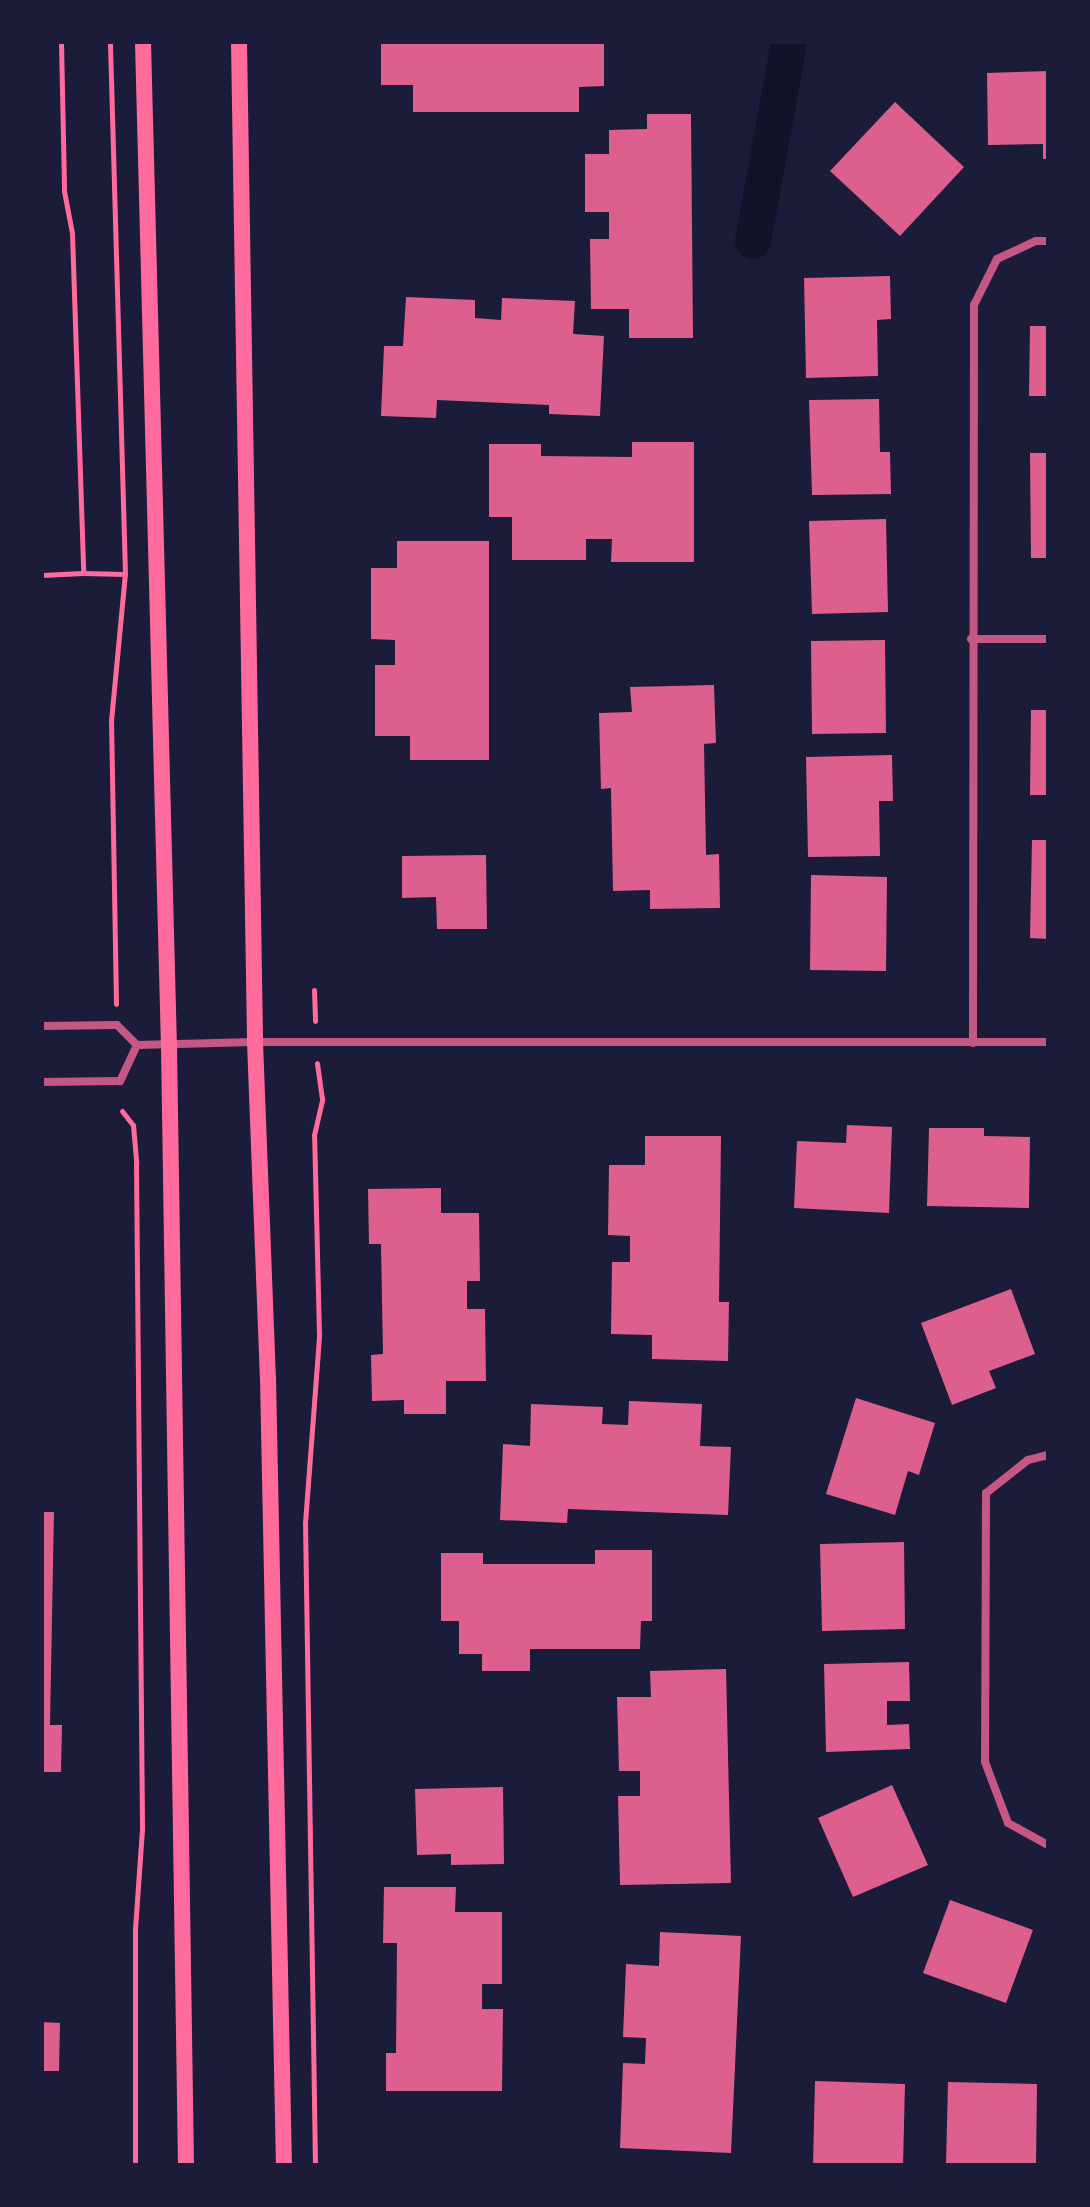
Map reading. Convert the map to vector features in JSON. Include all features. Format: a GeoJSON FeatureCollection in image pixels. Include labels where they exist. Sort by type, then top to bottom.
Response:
{"type":"FeatureCollection","features":[{"type":"Feature","properties":{"kind":"main road"},"geometry":{"type":"LineString","coordinates":[[143,42],[158,724],[169,1045],[186,2165]]}},
{"type":"Feature","properties":{"kind":"main road"},"geometry":{"type":"LineString","coordinates":[[239,42],[255,1042],[268,1378],[284,2165]]}},
{"type":"Feature","properties":{"kind":"street"},"geometry":{"type":"LineString","coordinates":[[973,1043],[971,639],[974,305],[997,259],[1036,241],[1048,241]]}},
{"type":"Feature","properties":{"kind":"street"},"geometry":{"type":"LineString","coordinates":[[971,639],[1048,639]]}},
{"type":"Feature","properties":{"kind":"street"},"geometry":{"type":"LineString","coordinates":[[42,1026],[117,1025],[137,1045],[255,1042],[1048,1042]]}},
{"type":"Feature","properties":{"kind":"street"},"geometry":{"type":"LineString","coordinates":[[42,1082],[120,1081],[137,1045]]}},
{"type":"Feature","properties":{"kind":"street"},"geometry":{"type":"LineString","coordinates":[[1048,1455],[1028,1460],[986,1493],[985,1762],[1008,1823],[1048,1845]]}},
{"type":"Feature","properties":{"kind":"path"},"geometry":{"type":"LineString","coordinates":[[61,42],[64,191],[72,233],[83,573]]}},
{"type":"Feature","properties":{"kind":"path"},"geometry":{"type":"LineString","coordinates":[[110,42],[125,574],[111,721],[117,1025]]}},
{"type":"Feature","properties":{"kind":"path"},"geometry":{"type":"LineString","coordinates":[[42,575],[125,574]]}},
{"type":"Feature","properties":{"kind":"path"},"geometry":{"type":"LineString","coordinates":[[314,990],[315,1043],[322,1099],[314,1135],[319,1335],[305,1523],[315,2165]]}},
{"type":"Feature","properties":{"kind":"path"},"geometry":{"type":"LineString","coordinates":[[120,1081],[122,1111]]}},
{"type":"Feature","properties":{"kind":"path"},"geometry":{"type":"LineString","coordinates":[[109,1104],[122,1111],[133,1125],[136,1163],[142,1829],[135,1929],[135,2165]]}},
{"type":"Feature","properties":{"kind":"shaded area"},"geometry":{"type":"Polygon","coordinates":[[[42,1193],[44,1193],[42,1417],[42,1193]]]}},
{"type":"Feature","properties":{"kind":"building"},"geometry":{"type":"Polygon","coordinates":[[[381,42],[604,42],[604,86],[579,87],[579,112],[413,112],[413,85],[381,85],[381,42]]]}},
{"type":"Feature","properties":{"kind":"building"},"geometry":{"type":"Polygon","coordinates":[[[1048,71],[1048,159],[1043,159],[1043,144],[988,145],[987,73],[1048,71]]]}},
{"type":"Feature","properties":{"kind":"building"},"geometry":{"type":"Polygon","coordinates":[[[895,102],[964,167],[900,236],[830,171],[895,102]]]}},
{"type":"Feature","properties":{"kind":"building"},"geometry":{"type":"Polygon","coordinates":[[[647,114],[691,114],[693,338],[629,338],[629,309],[591,309],[590,239],[609,239],[609,212],[585,212],[585,154],[609,154],[609,130],[647,129],[647,114]]]}},
{"type":"Feature","properties":{"kind":"building"},"geometry":{"type":"Polygon","coordinates":[[[890,276],[891,319],[877,320],[878,376],[806,378],[804,278],[890,276]]]}},
{"type":"Feature","properties":{"kind":"building"},"geometry":{"type":"Polygon","coordinates":[[[406,297],[475,300],[475,318],[501,320],[502,298],[575,301],[573,334],[604,336],[600,416],[549,414],[549,405],[437,400],[436,418],[381,416],[384,346],[403,346],[406,297]]]}},
{"type":"Feature","properties":{"kind":"building"},"geometry":{"type":"Polygon","coordinates":[[[1030,326],[1048,326],[1048,396],[1029,396],[1030,326]]]}},
{"type":"Feature","properties":{"kind":"building"},"geometry":{"type":"Polygon","coordinates":[[[879,399],[880,452],[890,452],[891,494],[812,495],[809,400],[879,399]]]}},
{"type":"Feature","properties":{"kind":"building"},"geometry":{"type":"Polygon","coordinates":[[[632,442],[694,442],[694,562],[611,562],[612,539],[586,539],[586,560],[512,560],[512,517],[489,517],[489,444],[541,444],[541,456],[632,457],[632,442]]]}},
{"type":"Feature","properties":{"kind":"building"},"geometry":{"type":"Polygon","coordinates":[[[1030,453],[1048,453],[1048,558],[1031,558],[1030,453]]]}},
{"type":"Feature","properties":{"kind":"building"},"geometry":{"type":"Polygon","coordinates":[[[886,519],[888,612],[812,614],[809,521],[886,519]]]}},
{"type":"Feature","properties":{"kind":"building"},"geometry":{"type":"Polygon","coordinates":[[[397,541],[489,541],[489,760],[410,760],[410,736],[375,736],[375,665],[395,665],[395,640],[371,639],[371,568],[397,568],[397,541]]]}},
{"type":"Feature","properties":{"kind":"building"},"geometry":{"type":"Polygon","coordinates":[[[885,640],[886,733],[812,734],[811,641],[885,640]]]}},
{"type":"Feature","properties":{"kind":"building"},"geometry":{"type":"Polygon","coordinates":[[[714,685],[716,743],[704,744],[706,855],[719,854],[720,908],[650,909],[650,890],[613,891],[611,788],[601,789],[599,713],[632,712],[630,687],[714,685]]]}},
{"type":"Feature","properties":{"kind":"building"},"geometry":{"type":"Polygon","coordinates":[[[1031,710],[1048,710],[1048,795],[1030,795],[1031,710]]]}},
{"type":"Feature","properties":{"kind":"building"},"geometry":{"type":"Polygon","coordinates":[[[892,755],[893,801],[879,801],[880,856],[808,857],[806,757],[892,755]]]}},
{"type":"Feature","properties":{"kind":"building"},"geometry":{"type":"Polygon","coordinates":[[[1032,840],[1048,840],[1048,939],[1030,938],[1032,840]]]}},
{"type":"Feature","properties":{"kind":"building"},"geometry":{"type":"Polygon","coordinates":[[[486,855],[487,929],[437,929],[436,897],[402,898],[402,856],[486,855]]]}},
{"type":"Feature","properties":{"kind":"building"},"geometry":{"type":"Polygon","coordinates":[[[811,875],[887,877],[886,971],[810,970],[811,875]]]}},
{"type":"Feature","properties":{"kind":"building"},"geometry":{"type":"Polygon","coordinates":[[[847,1125],[892,1127],[889,1213],[794,1208],[797,1141],[846,1143],[847,1125]]]}},
{"type":"Feature","properties":{"kind":"building"},"geometry":{"type":"Polygon","coordinates":[[[929,1128],[984,1128],[984,1136],[1030,1137],[1029,1208],[927,1206],[929,1128]]]}},
{"type":"Feature","properties":{"kind":"building"},"geometry":{"type":"Polygon","coordinates":[[[645,1136],[721,1136],[719,1302],[729,1302],[728,1361],[652,1359],[652,1335],[611,1334],[612,1262],[630,1262],[630,1236],[608,1235],[609,1165],[645,1165],[645,1136]]]}},
{"type":"Feature","properties":{"kind":"building"},"geometry":{"type":"Polygon","coordinates":[[[441,1188],[441,1213],[479,1213],[480,1281],[467,1281],[467,1309],[485,1309],[486,1381],[446,1381],[446,1414],[404,1414],[404,1400],[372,1401],[371,1355],[383,1354],[381,1244],[369,1244],[368,1189],[441,1188]]]}},
{"type":"Feature","properties":{"kind":"building"},"geometry":{"type":"Polygon","coordinates":[[[1011,1289],[1035,1354],[989,1371],[996,1388],[952,1405],[921,1323],[1011,1289]]]}},
{"type":"Feature","properties":{"kind":"building"},"geometry":{"type":"Polygon","coordinates":[[[856,1398],[935,1423],[919,1475],[908,1471],[895,1515],[826,1494],[856,1398]]]}},
{"type":"Feature","properties":{"kind":"building"},"geometry":{"type":"Polygon","coordinates":[[[629,1401],[702,1404],[700,1446],[731,1447],[728,1515],[568,1509],[567,1523],[500,1520],[503,1444],[530,1446],[531,1404],[603,1407],[602,1424],[628,1425],[629,1401]]]}},
{"type":"Feature","properties":{"kind":"building"},"geometry":{"type":"Polygon","coordinates":[[[42,1512],[54,1512],[50,1725],[62,1725],[61,1772],[42,1772],[42,1512]]]}},
{"type":"Feature","properties":{"kind":"building"},"geometry":{"type":"Polygon","coordinates":[[[904,1542],[905,1629],[822,1631],[820,1544],[904,1542]]]}},
{"type":"Feature","properties":{"kind":"building"},"geometry":{"type":"Polygon","coordinates":[[[595,1550],[652,1550],[652,1621],[641,1621],[640,1649],[530,1649],[530,1671],[482,1671],[482,1654],[459,1654],[459,1621],[441,1621],[441,1553],[483,1553],[483,1564],[595,1564],[595,1550]]]}},
{"type":"Feature","properties":{"kind":"building"},"geometry":{"type":"Polygon","coordinates":[[[909,1662],[910,1701],[887,1701],[887,1725],[909,1724],[910,1749],[826,1752],[824,1664],[909,1662]]]}},
{"type":"Feature","properties":{"kind":"building"},"geometry":{"type":"Polygon","coordinates":[[[726,1669],[731,1883],[620,1885],[618,1796],[640,1796],[640,1771],[619,1771],[617,1697],[651,1697],[650,1671],[726,1669]]]}},
{"type":"Feature","properties":{"kind":"building"},"geometry":{"type":"Polygon","coordinates":[[[892,1785],[928,1865],[853,1897],[818,1818],[892,1785]]]}},
{"type":"Feature","properties":{"kind":"building"},"geometry":{"type":"Polygon","coordinates":[[[503,1787],[504,1864],[451,1865],[451,1854],[417,1855],[415,1789],[503,1787]]]}},
{"type":"Feature","properties":{"kind":"building"},"geometry":{"type":"Polygon","coordinates":[[[384,1887],[456,1887],[455,1912],[502,1912],[502,1984],[482,1984],[482,2009],[503,2009],[502,2091],[386,2091],[386,2053],[396,2053],[397,1943],[383,1943],[384,1887]]]}},
{"type":"Feature","properties":{"kind":"building"},"geometry":{"type":"Polygon","coordinates":[[[950,1900],[1033,1930],[1006,2003],[923,1973],[950,1900]]]}},
{"type":"Feature","properties":{"kind":"building"},"geometry":{"type":"Polygon","coordinates":[[[660,1932],[741,1936],[731,2153],[620,2148],[623,2063],[645,2064],[646,2038],[623,2037],[626,1964],[659,1966],[660,1932]]]}},
{"type":"Feature","properties":{"kind":"building"},"geometry":{"type":"Polygon","coordinates":[[[42,2022],[60,2023],[59,2071],[42,2071],[42,2022]]]}},
{"type":"Feature","properties":{"kind":"building"},"geometry":{"type":"Polygon","coordinates":[[[815,2081],[905,2084],[903,2165],[813,2165],[815,2081]]]}},
{"type":"Feature","properties":{"kind":"building"},"geometry":{"type":"Polygon","coordinates":[[[948,2082],[1037,2084],[1036,2165],[946,2165],[948,2082]]]}},
{"type":"Feature","properties":{"kind":"waterway"},"geometry":{"type":"LineString","coordinates":[[753,241],[789,42]]}}]}
